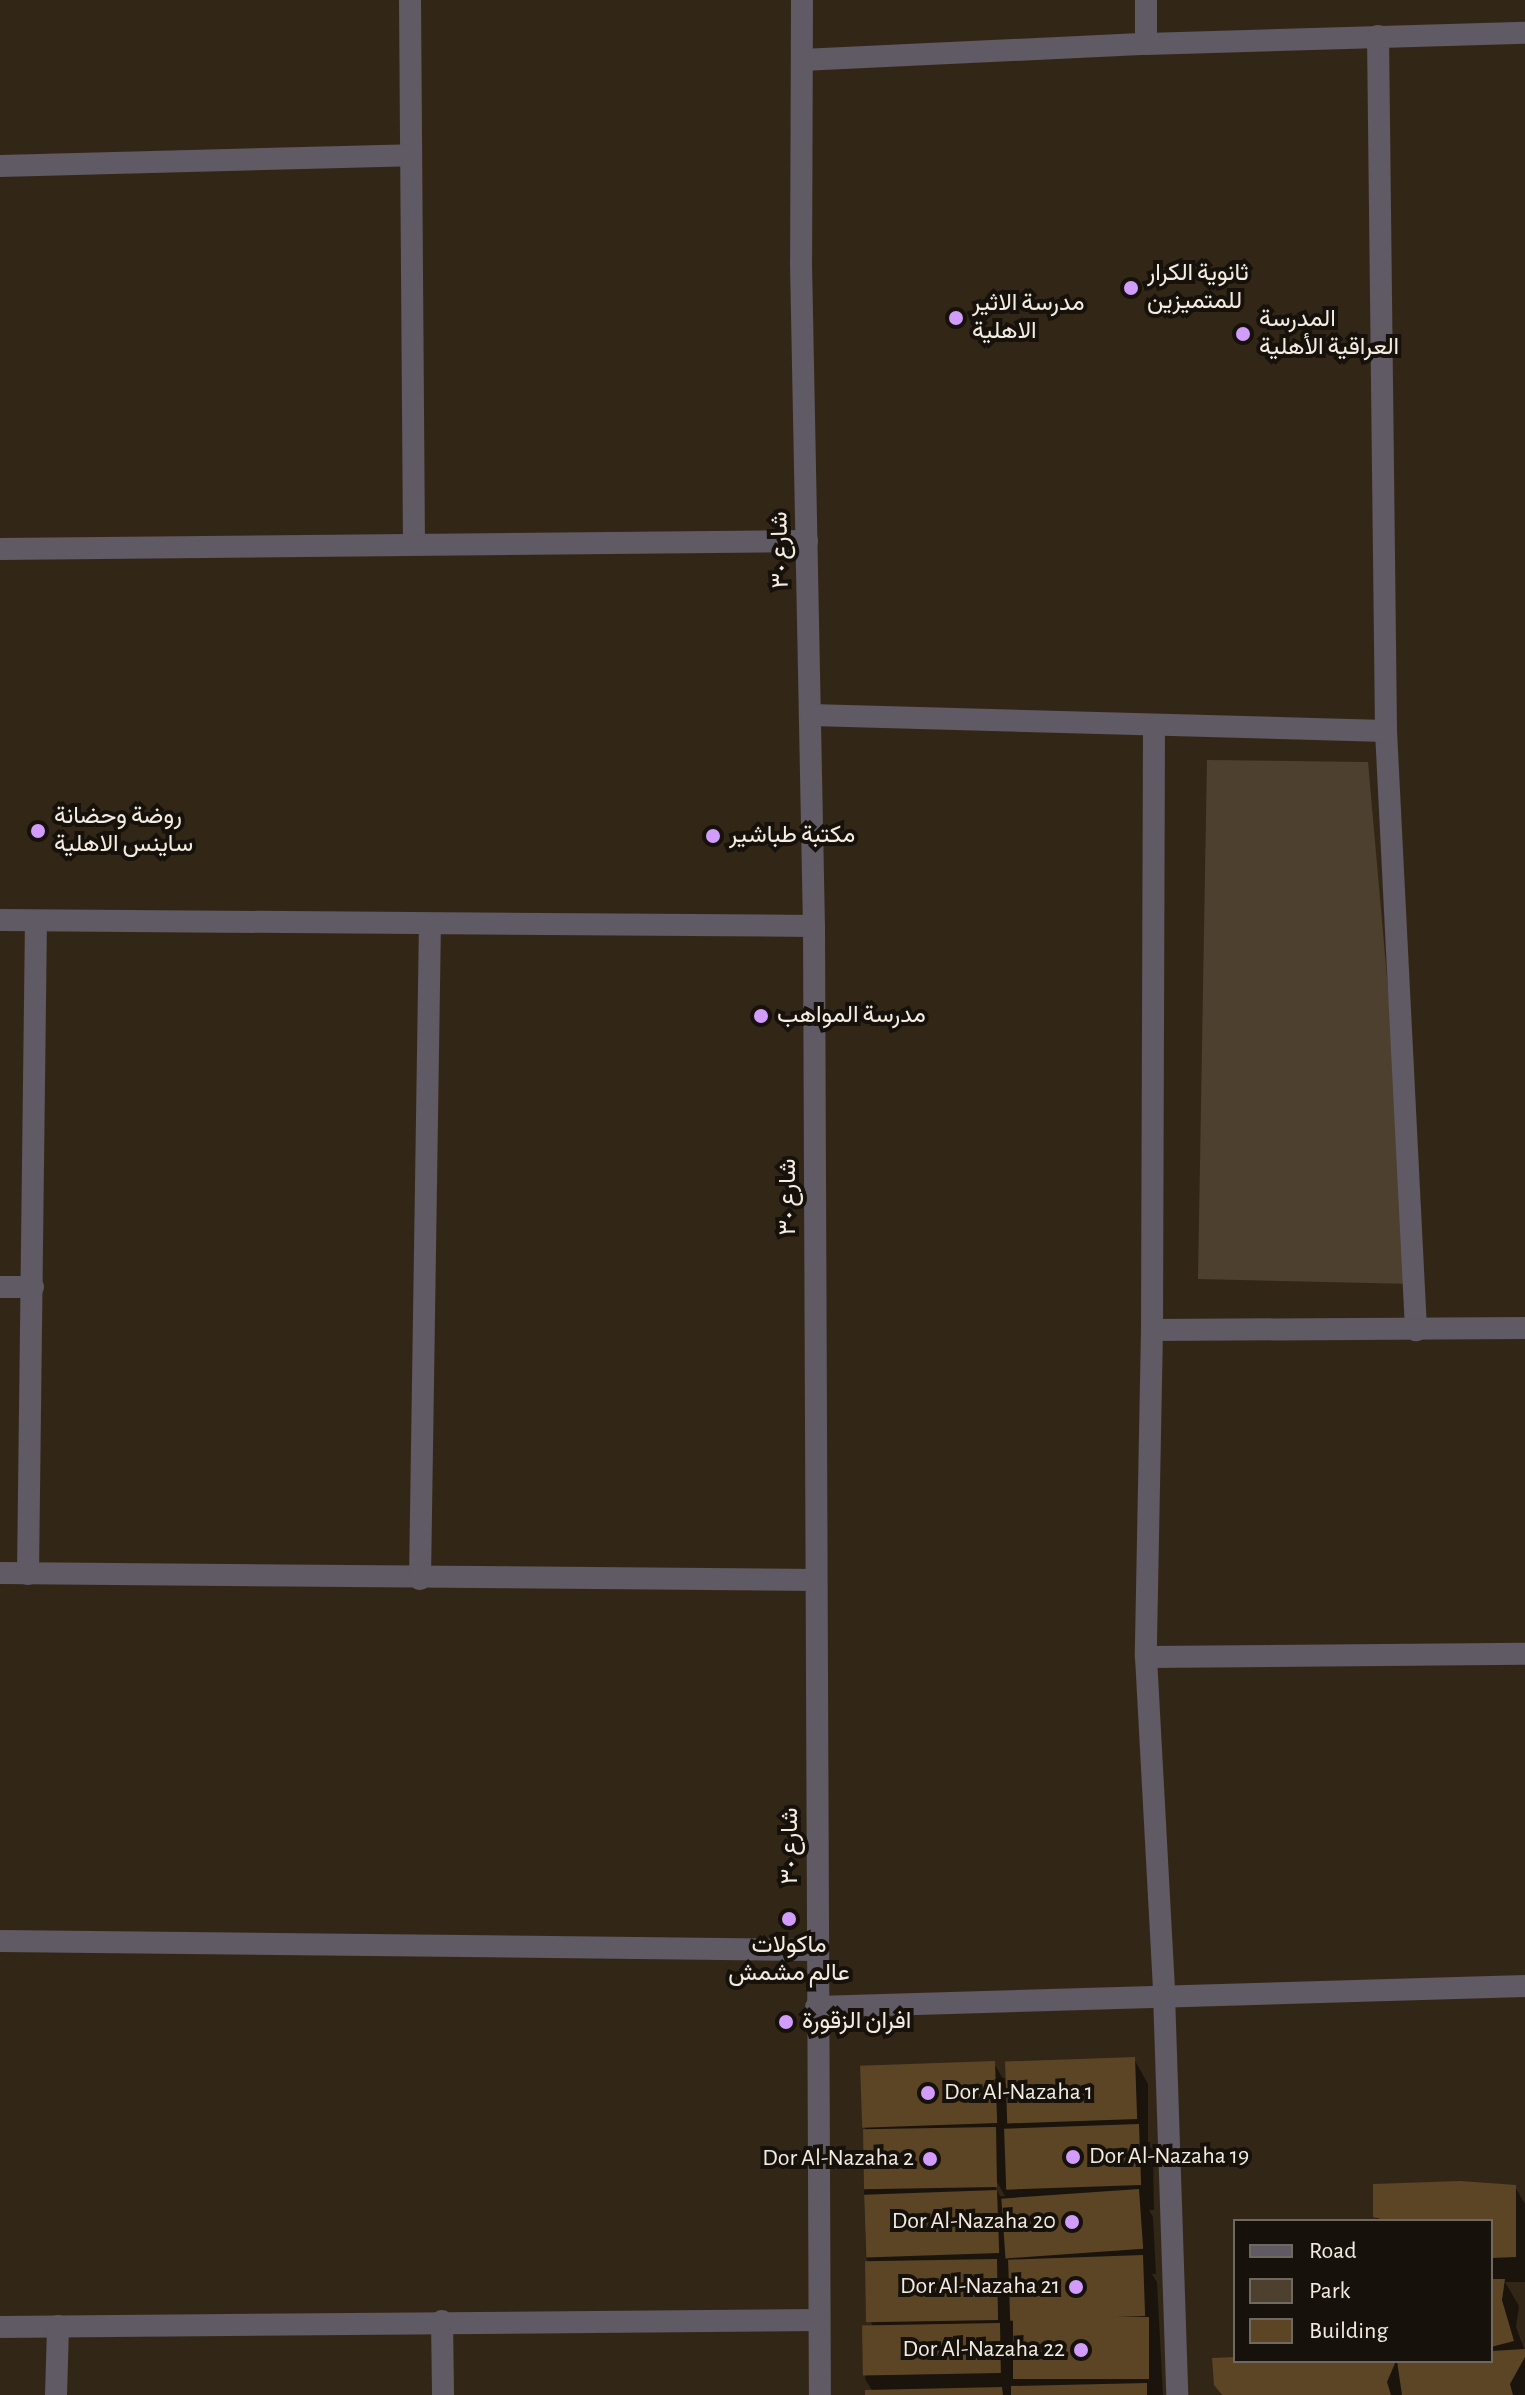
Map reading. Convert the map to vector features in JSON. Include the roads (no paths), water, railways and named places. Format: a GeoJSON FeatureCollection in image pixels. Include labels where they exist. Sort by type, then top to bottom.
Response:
{"type":"FeatureCollection","features":[{"type":"Feature","properties":{"kind":"street"},"geometry":{"type":"LineString","coordinates":[[410,0],[414,543]]}},
{"type":"Feature","properties":{"kind":"street","name":"شارع ٣٠"},"geometry":{"type":"LineString","coordinates":[[802,0],[801,263],[814,926],[816,2007],[820,2395]]}},
{"type":"Feature","properties":{"kind":"street"},"geometry":{"type":"LineString","coordinates":[[1146,0],[1146,44]]}},
{"type":"Feature","properties":{"kind":"street"},"geometry":{"type":"LineString","coordinates":[[802,60],[1146,44],[1525,33]]}},
{"type":"Feature","properties":{"kind":"street"},"geometry":{"type":"LineString","coordinates":[[1378,36],[1386,731],[1416,1330]]}},
{"type":"Feature","properties":{"kind":"street"},"geometry":{"type":"LineString","coordinates":[[0,166],[411,155]]}},
{"type":"Feature","properties":{"kind":"street"},"geometry":{"type":"LineString","coordinates":[[0,549],[807,541]]}},
{"type":"Feature","properties":{"kind":"street"},"geometry":{"type":"LineString","coordinates":[[811,715],[1386,731]]}},
{"type":"Feature","properties":{"kind":"street"},"geometry":{"type":"LineString","coordinates":[[1154,725],[1152,1330],[1146,1657],[1164,1994],[1177,2395]]}},
{"type":"Feature","properties":{"kind":"street"},"geometry":{"type":"LineString","coordinates":[[0,920],[814,926]]}},
{"type":"Feature","properties":{"kind":"street"},"geometry":{"type":"LineString","coordinates":[[28,1574],[36,921]]}},
{"type":"Feature","properties":{"kind":"street"},"geometry":{"type":"LineString","coordinates":[[420,1579],[430,924]]}},
{"type":"Feature","properties":{"kind":"street"},"geometry":{"type":"LineString","coordinates":[[0,1287],[33,1287]]}},
{"type":"Feature","properties":{"kind":"street"},"geometry":{"type":"LineString","coordinates":[[1152,1330],[1525,1328]]}},
{"type":"Feature","properties":{"kind":"street"},"geometry":{"type":"LineString","coordinates":[[0,1573],[815,1580]]}},
{"type":"Feature","properties":{"kind":"street"},"geometry":{"type":"LineString","coordinates":[[1146,1657],[1525,1654]]}},
{"type":"Feature","properties":{"kind":"street"},"geometry":{"type":"LineString","coordinates":[[0,1941],[818,1950]]}},
{"type":"Feature","properties":{"kind":"street"},"geometry":{"type":"LineString","coordinates":[[816,2007],[1164,1994],[1525,1986]]}},
{"type":"Feature","properties":{"kind":"street"},"geometry":{"type":"LineString","coordinates":[[0,2327],[819,2320]]}},
{"type":"Feature","properties":{"kind":"street"},"geometry":{"type":"LineString","coordinates":[[442,2321],[443,2395]]}},
{"type":"Feature","properties":{"kind":"street"},"geometry":{"type":"LineString","coordinates":[[56,2395],[58,2326]]}},
{"type":"Feature","properties":{"kind":"place","name":"ثانوية الكرار للمتميزين"},"geometry":{"type":"Point","coordinates":[1131,288]}},
{"type":"Feature","properties":{"kind":"place","name":"مدرسة الاثير الاهلية"},"geometry":{"type":"Point","coordinates":[956,318]}},
{"type":"Feature","properties":{"kind":"place","name":"المدرسة العراقية الأهلية"},"geometry":{"type":"Point","coordinates":[1243,334]}},
{"type":"Feature","properties":{"kind":"place","name":"روضة وحضانة ساينس الاهلية"},"geometry":{"type":"Point","coordinates":[38,831]}},
{"type":"Feature","properties":{"kind":"place","name":"مكتبة طباشير"},"geometry":{"type":"Point","coordinates":[713,836]}},
{"type":"Feature","properties":{"kind":"place","name":"مدرسة المواهب"},"geometry":{"type":"Point","coordinates":[761,1016]}},
{"type":"Feature","properties":{"kind":"place","name":"ماكولات عالم مشمش"},"geometry":{"type":"Point","coordinates":[789,1919]}},
{"type":"Feature","properties":{"kind":"place","name":"افران الزقورة"},"geometry":{"type":"Point","coordinates":[786,2022]}},
{"type":"Feature","properties":{"kind":"place","name":"Dor Al-Nazaha 1"},"geometry":{"type":"Point","coordinates":[928,2093]}},
{"type":"Feature","properties":{"kind":"place","name":"Dor Al-Nazaha 19"},"geometry":{"type":"Point","coordinates":[1073,2157]}},
{"type":"Feature","properties":{"kind":"place","name":"Dor Al-Nazaha 2"},"geometry":{"type":"Point","coordinates":[930,2159]}},
{"type":"Feature","properties":{"kind":"place","name":"Dor Al-Nazaha 20"},"geometry":{"type":"Point","coordinates":[1072,2222]}},
{"type":"Feature","properties":{"kind":"place","name":"Dor Al-Nazaha 21"},"geometry":{"type":"Point","coordinates":[1076,2287]}},
{"type":"Feature","properties":{"kind":"place","name":"Dor Al-Nazaha 22"},"geometry":{"type":"Point","coordinates":[1081,2350]}}]}
